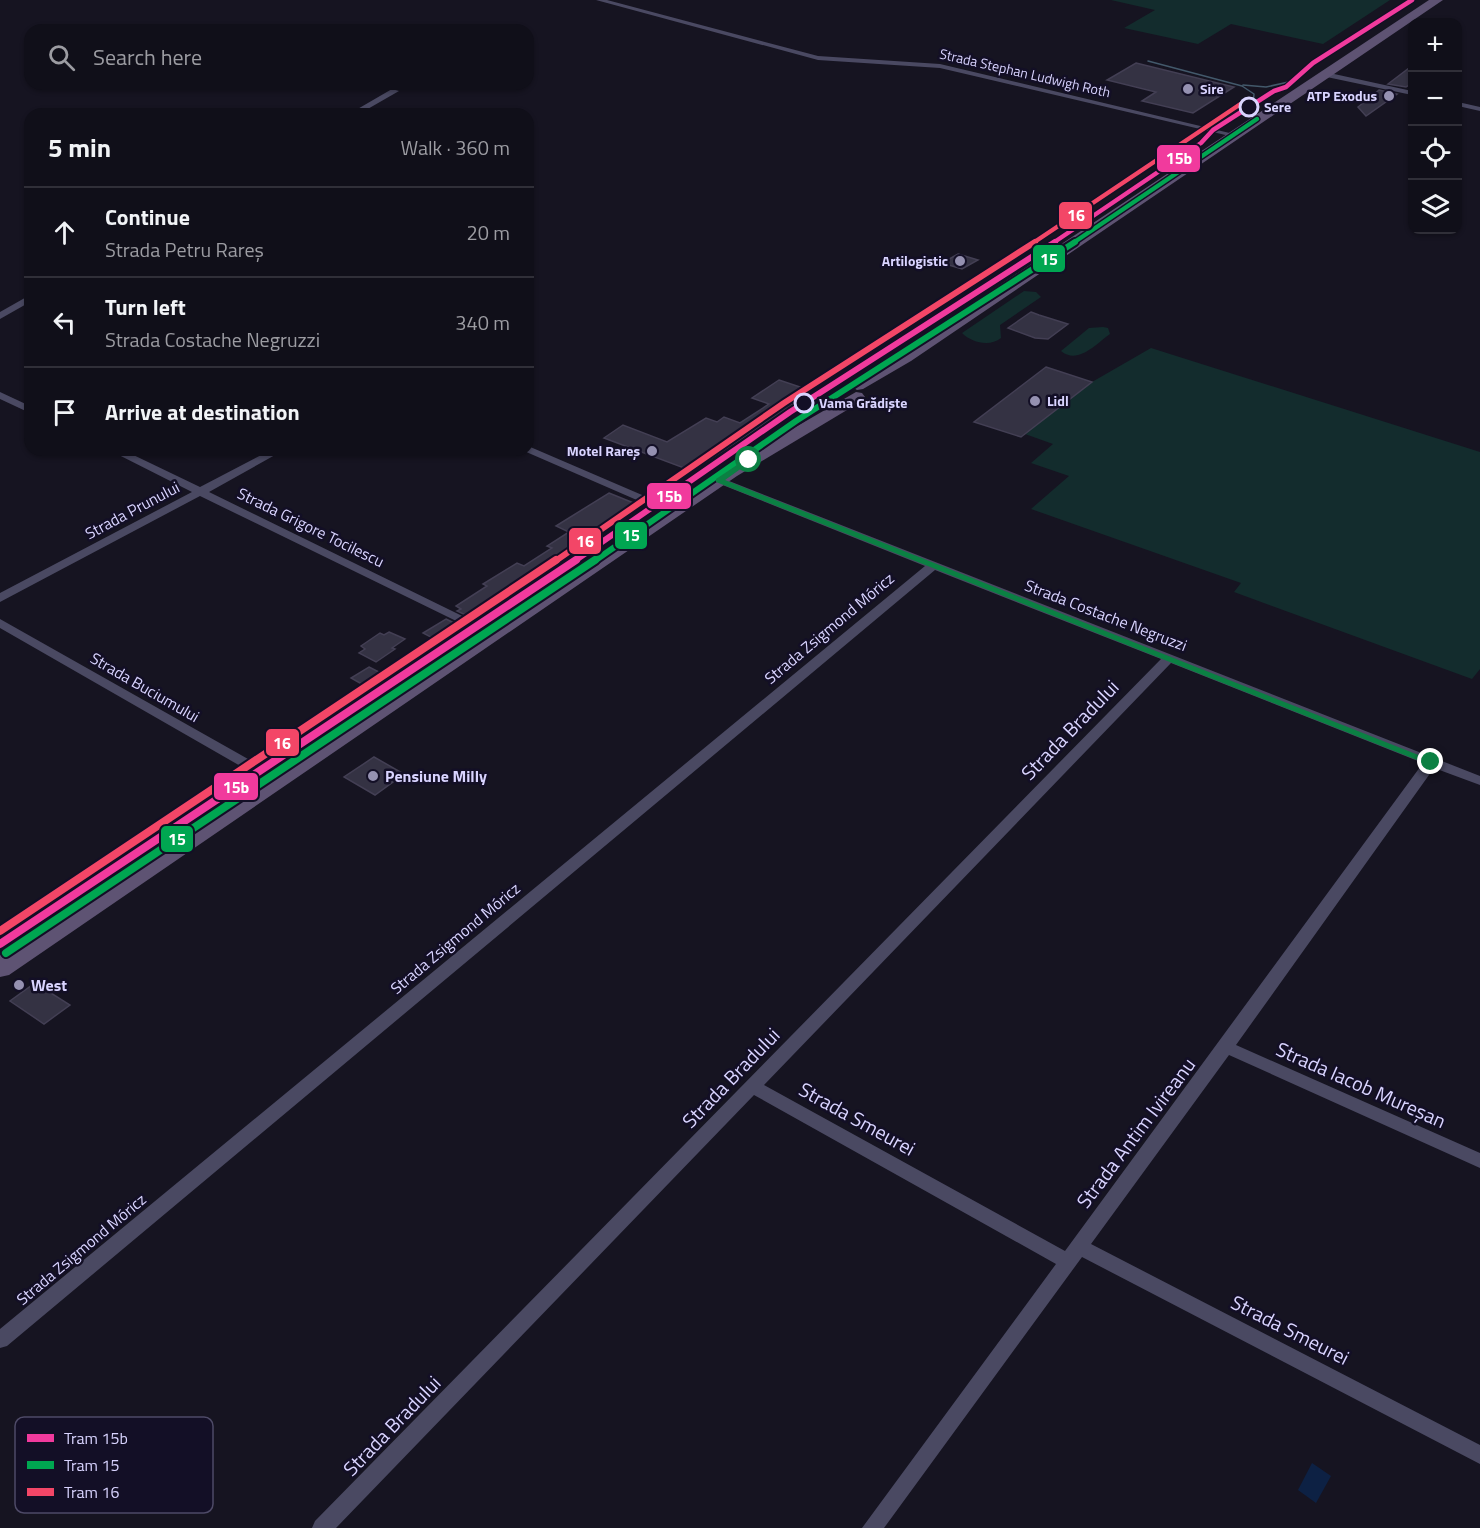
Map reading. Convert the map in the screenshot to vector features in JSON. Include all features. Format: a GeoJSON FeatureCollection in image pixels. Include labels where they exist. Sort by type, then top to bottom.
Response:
{"type":"FeatureCollection","features":[{"type":"Feature","properties":{"kind":"main road"},"geometry":{"type":"LineString","coordinates":[[0,968],[719,480],[1437,0]]}},
{"type":"Feature","properties":{"kind":"street","name":"Strada Stephan Ludwigh Roth"},"geometry":{"type":"LineString","coordinates":[[599,0],[818,58],[950,68],[1234,135]]}},
{"type":"Feature","properties":{"kind":"street"},"geometry":{"type":"LineString","coordinates":[[1325,74],[1408,92]]}},
{"type":"Feature","properties":{"kind":"street"},"geometry":{"type":"LineString","coordinates":[[364,108],[395,91]]}},
{"type":"Feature","properties":{"kind":"street"},"geometry":{"type":"LineString","coordinates":[[1462,105],[1480,109]]}},
{"type":"Feature","properties":{"kind":"street"},"geometry":{"type":"LineString","coordinates":[[0,316],[24,302]]}},
{"type":"Feature","properties":{"kind":"street"},"geometry":{"type":"LineString","coordinates":[[0,395],[24,407]]}},
{"type":"Feature","properties":{"kind":"street"},"geometry":{"type":"LineString","coordinates":[[534,453],[673,512]]}},
{"type":"Feature","properties":{"kind":"street","name":"Strada Grigore Tocilescu"},"geometry":{"type":"LineString","coordinates":[[126,456],[493,634]]}},
{"type":"Feature","properties":{"kind":"street","name":"Strada Prunului"},"geometry":{"type":"LineString","coordinates":[[0,598],[268,456]]}},
{"type":"Feature","properties":{"kind":"street","name":"Strada Costache Negruzzi"},"geometry":{"type":"LineString","coordinates":[[719,480],[1480,781]]}},
{"type":"Feature","properties":{"kind":"street","name":"Strada Zsigmond Móricz"},"geometry":{"type":"LineString","coordinates":[[0,1340],[933,565]]}},
{"type":"Feature","properties":{"kind":"street","name":"Strada Buciumului"},"geometry":{"type":"LineString","coordinates":[[0,623],[274,780]]}},
{"type":"Feature","properties":{"kind":"street","name":"Strada Bradului"},"geometry":{"type":"LineString","coordinates":[[322,1528],[1170,657]]}},
{"type":"Feature","properties":{"kind":"street","name":"Strada Antim Ivireanu"},"geometry":{"type":"LineString","coordinates":[[872,1528],[1226,1047],[1431,762]]}},
{"type":"Feature","properties":{"kind":"street","name":"Strada Iacob Mureșan"},"geometry":{"type":"LineString","coordinates":[[1226,1047],[1480,1161]]}},
{"type":"Feature","properties":{"kind":"street","name":"Strada Smeurei"},"geometry":{"type":"LineString","coordinates":[[752,1086],[1073,1253],[1480,1455]]}},
{"type":"Feature","properties":{"kind":"green space"},"geometry":{"type":"Polygon","coordinates":[[[1111,0],[1390,0],[1323,44],[1231,24],[1198,44],[1124,28],[1155,10],[1111,0]]]}},
{"type":"Feature","properties":{"kind":"green space"},"geometry":{"type":"Polygon","coordinates":[[[1024,291],[1036,292],[1041,297],[1000,325],[1001,338],[997,341],[981,343],[962,333],[1024,291]]]}},
{"type":"Feature","properties":{"kind":"green space"},"geometry":{"type":"Polygon","coordinates":[[[1089,328],[1108,328],[1110,334],[1087,352],[1074,356],[1061,351],[1089,328]]]}},
{"type":"Feature","properties":{"kind":"green space"},"geometry":{"type":"Polygon","coordinates":[[[1151,348],[1480,452],[1480,669],[1472,679],[1234,592],[1241,583],[1031,509],[1069,476],[1031,463],[1053,444],[1025,434],[1092,382],[1151,348]]]}},
{"type":"Feature","properties":{"kind":"water"},"geometry":{"type":"Polygon","coordinates":[[[1312,1463],[1331,1476],[1316,1503],[1298,1490],[1312,1463]]]}},
{"type":"Feature","properties":{"kind":"building","name":"Sire"},"geometry":{"type":"Polygon","coordinates":[[[1136,63],[1234,87],[1193,113],[1142,101],[1156,92],[1107,80],[1136,63]]]}},
{"type":"Feature","properties":{"kind":"building"},"geometry":{"type":"Polygon","coordinates":[[[1408,69],[1408,86],[1388,84],[1408,69]]]}},
{"type":"Feature","properties":{"kind":"building"},"geometry":{"type":"Polygon","coordinates":[[[1379,90],[1397,94],[1366,116],[1358,107],[1379,90]]]}},
{"type":"Feature","properties":{"kind":"building","name":"Artilogistic"},"geometry":{"type":"Polygon","coordinates":[[[958,254],[978,260],[962,269],[942,263],[958,254]]]}},
{"type":"Feature","properties":{"kind":"building"},"geometry":{"type":"Polygon","coordinates":[[[1031,312],[1068,324],[1048,339],[1035,338],[1008,328],[1031,312]]]}},
{"type":"Feature","properties":{"kind":"building","name":"Lidl"},"geometry":{"type":"Polygon","coordinates":[[[1046,367],[1092,382],[1021,437],[974,422],[1046,367]]]}},
{"type":"Feature","properties":{"kind":"building"},"geometry":{"type":"Polygon","coordinates":[[[779,380],[803,388],[784,401],[793,405],[692,471],[604,438],[623,425],[667,442],[706,418],[717,422],[724,417],[740,423],[769,404],[752,398],[779,380]]]}},
{"type":"Feature","properties":{"kind":"building"},"geometry":{"type":"Polygon","coordinates":[[[609,493],[641,506],[472,618],[457,611],[461,609],[456,606],[487,586],[483,584],[517,563],[524,566],[552,548],[547,546],[569,532],[556,526],[609,493]]]}},
{"type":"Feature","properties":{"kind":"building"},"geometry":{"type":"Polygon","coordinates":[[[446,619],[460,626],[456,629],[458,630],[440,642],[423,633],[446,619]]]}},
{"type":"Feature","properties":{"kind":"building"},"geometry":{"type":"Polygon","coordinates":[[[389,632],[405,639],[376,662],[359,653],[365,649],[361,646],[380,633],[384,635],[389,632]]]}},
{"type":"Feature","properties":{"kind":"building"},"geometry":{"type":"Polygon","coordinates":[[[369,667],[385,675],[367,687],[351,678],[369,667]]]}},
{"type":"Feature","properties":{"kind":"building","name":"Pensiune Milly"},"geometry":{"type":"Polygon","coordinates":[[[374,757],[404,774],[375,795],[344,777],[374,757]]]}},
{"type":"Feature","properties":{"kind":"building"},"geometry":{"type":"Polygon","coordinates":[[[35,983],[70,1005],[44,1024],[10,1001],[35,983]]]}},
{"type":"Feature","properties":{"kind":"tram line","name":"15b"},"geometry":{"type":"LineString","coordinates":[[0,944],[591,550],[790,412],[1066,235],[1201,143],[1213,130],[1274,91],[1286,87],[1313,63],[1412,0]]}},
{"type":"Feature","properties":{"kind":"tram line"},"geometry":{"type":"LineString","coordinates":[[1148,61],[1242,86],[1254,94],[1253,105]]}},
{"type":"Feature","properties":{"kind":"tram line"},"geometry":{"type":"LineString","coordinates":[[1243,85],[1266,87],[1293,81]]}},
{"type":"Feature","properties":{"kind":"tram line","name":"16"},"geometry":{"type":"LineString","coordinates":[[0,931],[585,541],[784,403],[1060,226],[1245,101]]}},
{"type":"Feature","properties":{"kind":"tram line","name":"15"},"geometry":{"type":"LineString","coordinates":[[6,953],[597,559],[796,421],[1072,244],[1257,119]]}},
{"type":"Feature","properties":{"kind":"place","name":"Sire"},"geometry":{"type":"Point","coordinates":[1188,89]}},
{"type":"Feature","properties":{"kind":"place","name":"ATP Exodus"},"geometry":{"type":"Point","coordinates":[1389,96]}},
{"type":"Feature","properties":{"kind":"place","name":"Sere"},"geometry":{"type":"Point","coordinates":[1249,107]}},
{"type":"Feature","properties":{"kind":"place","name":"Artilogistic"},"geometry":{"type":"Point","coordinates":[960,261]}},
{"type":"Feature","properties":{"kind":"place","name":"Lidl"},"geometry":{"type":"Point","coordinates":[1035,401]}},
{"type":"Feature","properties":{"kind":"place","name":"Vama Grădiște"},"geometry":{"type":"Point","coordinates":[804,403]}},
{"type":"Feature","properties":{"kind":"place","name":"Motel Rareș"},"geometry":{"type":"Point","coordinates":[652,451]}},
{"type":"Feature","properties":{"kind":"place","name":"Pensiune Milly"},"geometry":{"type":"Point","coordinates":[373,776]}},
{"type":"Feature","properties":{"kind":"place","name":"West"},"geometry":{"type":"Point","coordinates":[19,985]}},
{"type":"Feature","properties":{"kind":"route"},"geometry":{"type":"LineString","coordinates":[[749,460],[719,480],[1431,762]]}}]}
